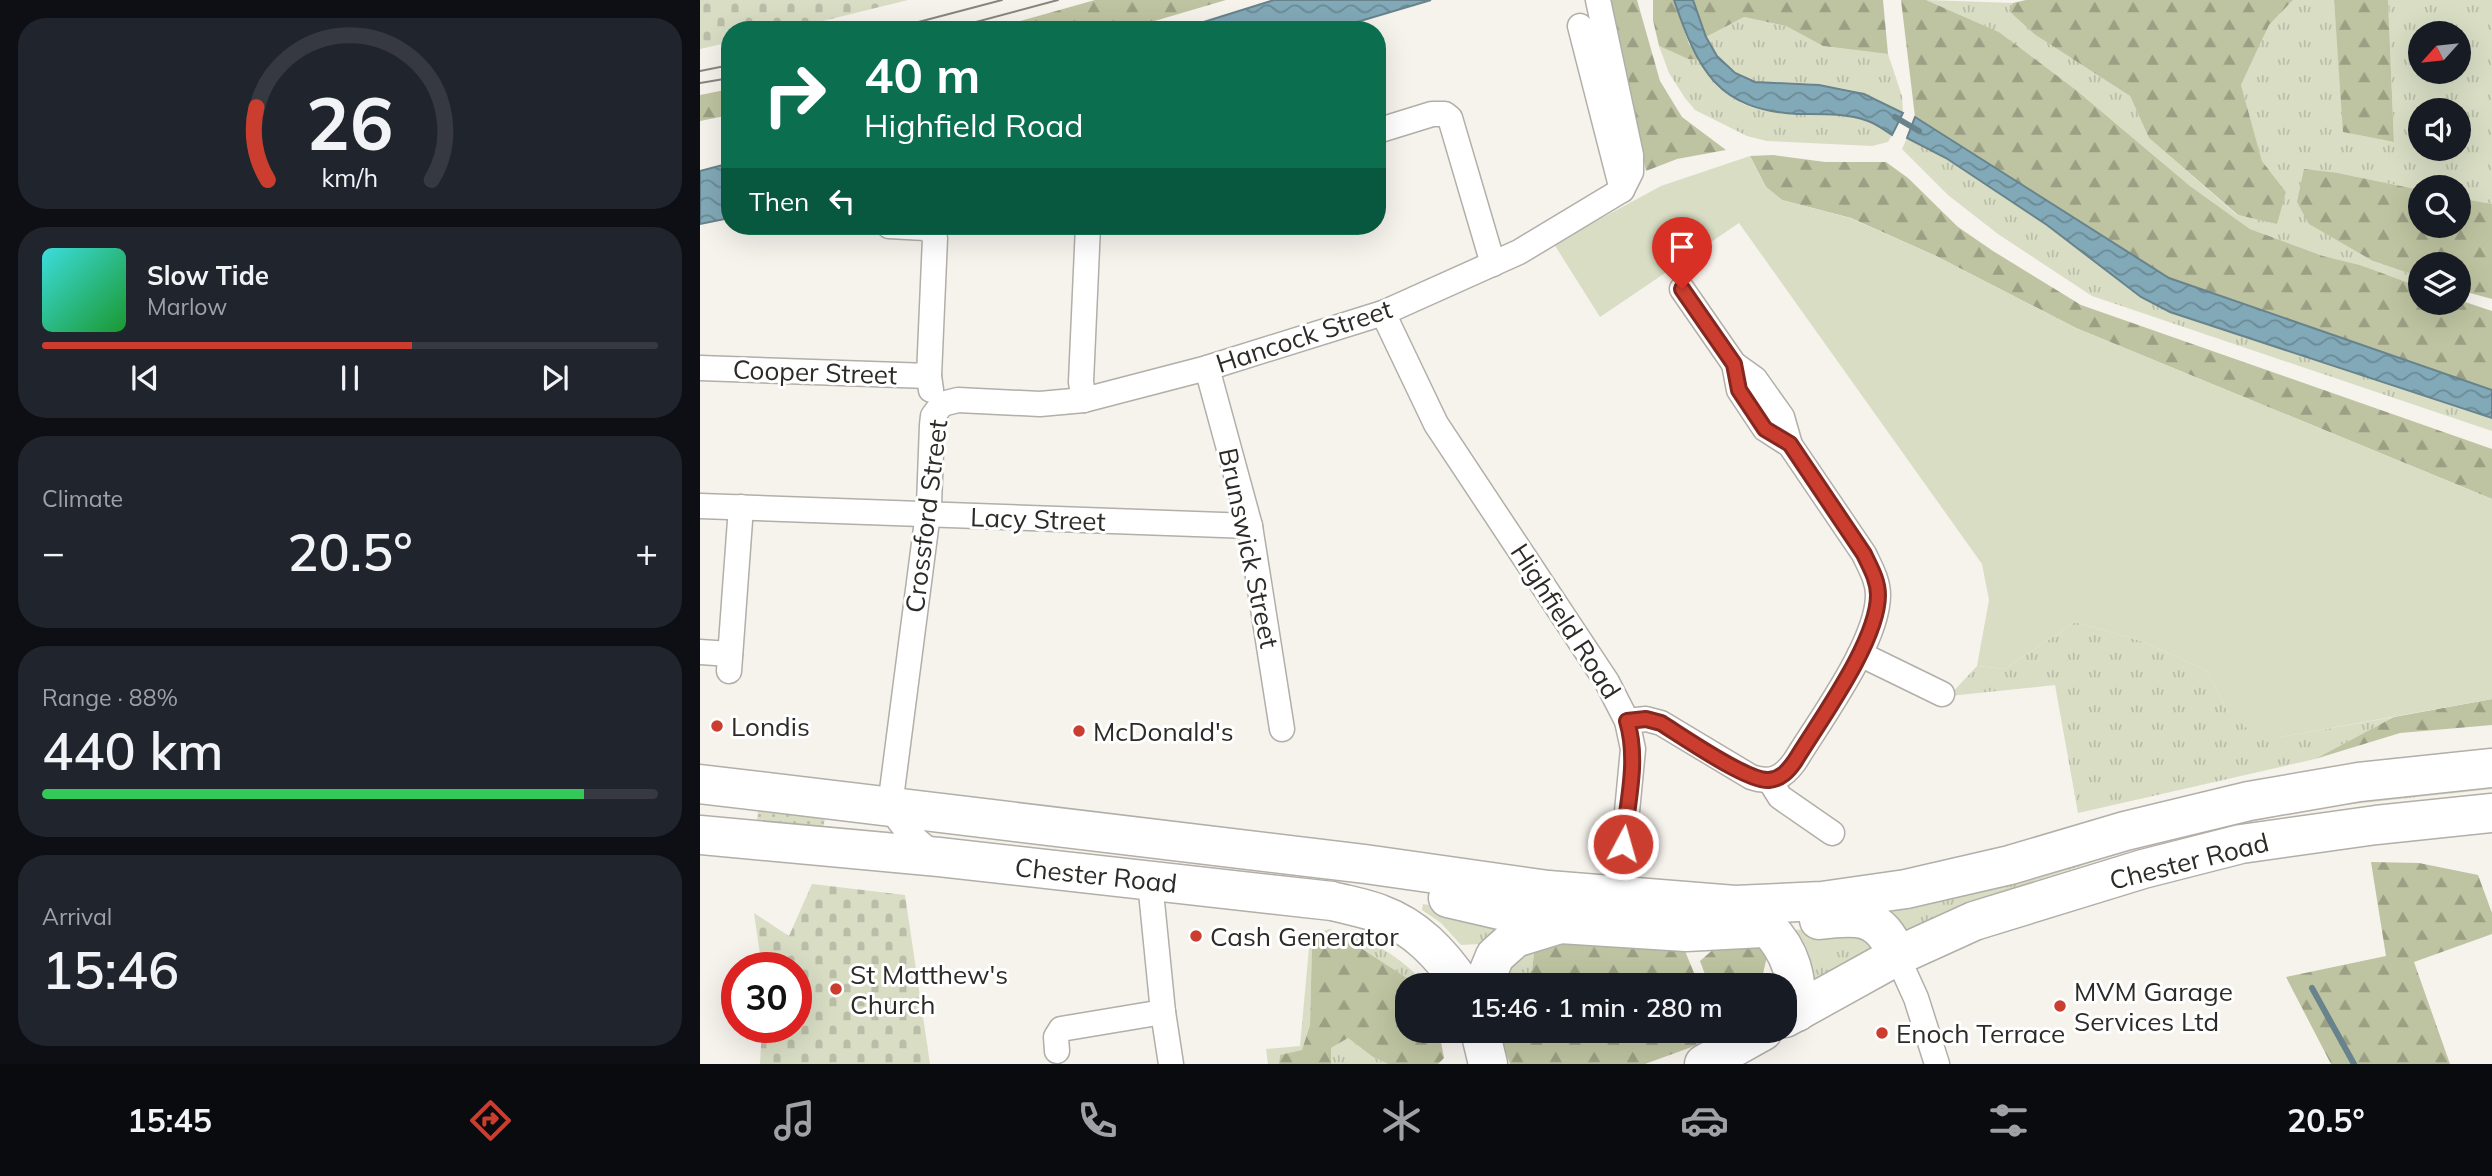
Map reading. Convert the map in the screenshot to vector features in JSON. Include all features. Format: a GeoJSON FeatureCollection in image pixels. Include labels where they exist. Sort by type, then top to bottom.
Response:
{"type":"FeatureCollection","features":[{"type":"Feature","properties":{"kind":"highway","name":"Chester Road"},"geometry":{"type":"LineString","coordinates":[[700,784],[1366,864],[1548,890],[1735,905],[1822,901],[1906,889],[2249,801],[2359,782],[2492,768]]}},
{"type":"Feature","properties":{"kind":"highway","name":"Chester Road"},"geometry":{"type":"LineString","coordinates":[[1797,1012],[1898,956],[1974,921],[2143,869],[2241,844],[2376,825],[2492,813]]}},
{"type":"Feature","properties":{"kind":"highway","name":"Chester Road"},"geometry":{"type":"LineString","coordinates":[[700,835],[1322,900],[1381,914],[1419,935],[1446,961],[1454,973]]}},
{"type":"Feature","properties":{"kind":"highway","name":"Chester Road"},"geometry":{"type":"LineString","coordinates":[[1366,864],[1444,897],[1560,924],[1686,932],[1767,927],[1843,917],[1868,920],[1885,930],[1898,956]]}},
{"type":"Feature","properties":{"kind":"highway","name":"Chester Road"},"geometry":{"type":"LineString","coordinates":[[1843,917],[1906,889]]}},
{"type":"Feature","properties":{"kind":"highway","name":"Chester Road"},"geometry":{"type":"LineString","coordinates":[[1488,973],[1495,956],[1515,938],[1560,924]]}},
{"type":"Feature","properties":{"kind":"highway","name":"Chester Road"},"geometry":{"type":"LineString","coordinates":[[1767,927],[1778,938],[1791,960],[1793,973]]}},
{"type":"Feature","properties":{"kind":"highway"},"geometry":{"type":"LineString","coordinates":[[1483,1043],[1488,1064]]}},
{"type":"Feature","properties":{"kind":"highway"},"geometry":{"type":"LineString","coordinates":[[1704,1064],[1742,1043]]}},
{"type":"Feature","properties":{"kind":"street"},"geometry":{"type":"LineString","coordinates":[[1598,0],[1631,155],[1626,181]]}},
{"type":"Feature","properties":{"kind":"street"},"geometry":{"type":"LineString","coordinates":[[1580,26],[1626,181]]}},
{"type":"Feature","properties":{"kind":"street"},"geometry":{"type":"LineString","coordinates":[[1386,128],[1432,114],[1445,114],[1450,118],[1493,264]]}},
{"type":"Feature","properties":{"kind":"street","name":"Hancock Street"},"geometry":{"type":"LineString","coordinates":[[942,404],[958,400],[1041,404],[1084,400],[1208,368],[1383,313],[1542,239],[1626,181]]}},
{"type":"Feature","properties":{"kind":"street","name":"Crossford Street"},"geometry":{"type":"LineString","coordinates":[[890,806],[927,515],[933,416],[942,404],[934,396],[929,376],[933,235]]}},
{"type":"Feature","properties":{"kind":"street"},"geometry":{"type":"LineString","coordinates":[[1084,400],[1081,382],[1088,235]]}},
{"type":"Feature","properties":{"kind":"street"},"geometry":{"type":"LineString","coordinates":[[1682,289],[1734,364],[1755,379],[1782,418],[1790,444],[1864,554],[1873,573],[1878,593],[1876,612],[1860,654],[1795,761],[1782,776],[1770,780],[1785,802],[1832,833]]}},
{"type":"Feature","properties":{"kind":"street","name":"Highfield Road"},"geometry":{"type":"LineString","coordinates":[[1383,313],[1436,424],[1608,682],[1627,721],[1646,719],[1661,723],[1751,777],[1770,780]]}},
{"type":"Feature","properties":{"kind":"street","name":"Cooper Street"},"geometry":{"type":"LineString","coordinates":[[700,368],[929,376]]}},
{"type":"Feature","properties":{"kind":"street","name":"Brunswick Street"},"geometry":{"type":"LineString","coordinates":[[1208,368],[1250,526],[1282,729]]}},
{"type":"Feature","properties":{"kind":"street","name":"Lacy Street"},"geometry":{"type":"LineString","coordinates":[[700,506],[1250,526]]}},
{"type":"Feature","properties":{"kind":"street"},"geometry":{"type":"LineString","coordinates":[[700,652],[730,663],[741,507]]}},
{"type":"Feature","properties":{"kind":"street"},"geometry":{"type":"LineString","coordinates":[[1860,654],[1942,694]]}},
{"type":"Feature","properties":{"kind":"street"},"geometry":{"type":"LineString","coordinates":[[1619,895],[1633,763],[1631,734],[1627,721]]}},
{"type":"Feature","properties":{"kind":"street"},"geometry":{"type":"LineString","coordinates":[[890,806],[901,826],[914,840],[939,858]]}},
{"type":"Feature","properties":{"kind":"street"},"geometry":{"type":"LineString","coordinates":[[1150,882],[1171,1064]]}},
{"type":"Feature","properties":{"kind":"street"},"geometry":{"type":"LineString","coordinates":[[1898,956],[1916,998],[1937,1064]]}},
{"type":"Feature","properties":{"kind":"street"},"geometry":{"type":"LineString","coordinates":[[1057,1051],[1056,1037],[1061,1029],[1163,1012]]}},
{"type":"Feature","properties":{"kind":"green space"},"geometry":{"type":"Polygon","coordinates":[[[700,0],[908,0],[823,21],[721,21],[721,44],[700,49],[700,0]]]}},
{"type":"Feature","properties":{"kind":"green space"},"geometry":{"type":"Polygon","coordinates":[[[1095,0],[1226,0],[1155,21],[1021,21],[1095,0]]]}},
{"type":"Feature","properties":{"kind":"green space"},"geometry":{"type":"Polygon","coordinates":[[[1609,0],[1637,0],[1660,81],[1682,117],[1726,150],[1677,159],[1646,171],[1609,0]]]}},
{"type":"Feature","properties":{"kind":"green space"},"geometry":{"type":"Polygon","coordinates":[[[1653,0],[1674,0],[1689,44],[1700,60],[1688,59],[1659,46],[1653,20],[1653,0]]]}},
{"type":"Feature","properties":{"kind":"green space"},"geometry":{"type":"Polygon","coordinates":[[[1693,0],[1883,0],[1888,54],[1823,46],[1786,26],[1744,17],[1706,37],[1693,0]]]}},
{"type":"Feature","properties":{"kind":"green space"},"geometry":{"type":"Polygon","coordinates":[[[1901,0],[1926,0],[1999,32],[2076,90],[2190,186],[2250,229],[2323,256],[2360,265],[2408,283],[2408,315],[2471,315],[2471,304],[2492,311],[2492,390],[2169,278],[1915,117],[1901,0]]]}},
{"type":"Feature","properties":{"kind":"green space"},"geometry":{"type":"Polygon","coordinates":[[[1926,0],[2013,3],[2010,12],[2034,34],[2130,96],[2149,138],[2237,215],[2276,223],[2286,192],[2262,161],[2241,85],[2269,25],[2293,0],[2334,0],[2344,132],[2394,142],[2388,0],[2492,0],[2492,204],[2471,200],[2471,175],[2408,175],[2408,188],[2338,173],[2373,261],[2408,273],[2408,283],[2360,265],[2323,256],[2250,229],[2190,186],[2076,90],[1999,32],[1926,0]]]}},
{"type":"Feature","properties":{"kind":"green space"},"geometry":{"type":"Polygon","coordinates":[[[2026,0],[2293,0],[2269,25],[2241,85],[2262,161],[2286,192],[2277,224],[2238,215],[2149,138],[2130,96],[2034,34],[2009,11],[2013,3],[2026,0]]]}},
{"type":"Feature","properties":{"kind":"green space"},"geometry":{"type":"Polygon","coordinates":[[[2334,0],[2388,0],[2394,142],[2343,132],[2334,0]]]}},
{"type":"Feature","properties":{"kind":"green space"},"geometry":{"type":"Polygon","coordinates":[[[1744,17],[1786,26],[1823,46],[1888,54],[1902,96],[1903,113],[1874,98],[1848,89],[1743,78],[1719,57],[1706,37],[1744,17]]]}},
{"type":"Feature","properties":{"kind":"green space"},"geometry":{"type":"Polygon","coordinates":[[[1659,46],[1688,59],[1700,60],[1722,89],[1747,105],[1781,112],[1851,116],[1868,121],[1892,135],[1888,142],[1872,146],[1767,141],[1747,136],[1695,110],[1669,73],[1659,46]]]}},
{"type":"Feature","properties":{"kind":"green space"},"geometry":{"type":"Polygon","coordinates":[[[721,91],[721,117],[700,121],[700,95],[721,91]]]}},
{"type":"Feature","properties":{"kind":"green space"},"geometry":{"type":"Polygon","coordinates":[[[1907,138],[1946,158],[2047,225],[2141,297],[2170,312],[2492,418],[2492,431],[2092,296],[1998,234],[1948,195],[1902,149],[1907,138]]]}},
{"type":"Feature","properties":{"kind":"green space"},"geometry":{"type":"Polygon","coordinates":[[[1773,155],[1825,162],[1886,162],[1908,178],[1958,227],[2081,305],[2492,449],[2492,499],[2076,328],[1936,256],[1851,218],[1782,200],[1766,187],[1750,156],[1773,155]]]}},
{"type":"Feature","properties":{"kind":"green space"},"geometry":{"type":"Polygon","coordinates":[[[1750,156],[1766,187],[1782,200],[1850,218],[1936,256],[2076,328],[2492,499],[2492,699],[2280,737],[2258,738],[2228,712],[2206,670],[2141,641],[2075,622],[2005,669],[1977,666],[1989,600],[1982,564],[1739,223],[1600,317],[1554,244],[1661,186],[1750,156]]]}},
{"type":"Feature","properties":{"kind":"green space"},"geometry":{"type":"Polygon","coordinates":[[[2304,169],[2408,188],[2408,238],[2471,238],[2471,200],[2492,204],[2492,299],[2471,293],[2471,252],[2408,252],[2408,273],[2373,261],[2309,224],[2297,202],[2304,169]]]}},
{"type":"Feature","properties":{"kind":"green space"},"geometry":{"type":"Polygon","coordinates":[[[2075,622],[2141,641],[2206,670],[2228,712],[2280,737],[2394,717],[2315,759],[2078,813],[2055,685],[1949,696],[1977,666],[2005,669],[2075,622]]]}},
{"type":"Feature","properties":{"kind":"green space"},"geometry":{"type":"Polygon","coordinates":[[[2492,699],[2492,725],[2400,733],[2315,759],[2394,717],[2492,699]]]}},
{"type":"Feature","properties":{"kind":"green space"},"geometry":{"type":"Polygon","coordinates":[[[2492,783],[2492,789],[2326,807],[2200,832],[2131,850],[2037,880],[1903,935],[1887,913],[1964,890],[2251,815],[2492,783]]]}},
{"type":"Feature","properties":{"kind":"green space"},"geometry":{"type":"Polygon","coordinates":[[[758,811],[825,819],[823,829],[757,820],[758,811]]]}},
{"type":"Feature","properties":{"kind":"green space"},"geometry":{"type":"Polygon","coordinates":[[[2371,862],[2419,863],[2478,875],[2492,913],[2492,934],[2414,962],[2450,1064],[2331,1064],[2286,977],[2386,956],[2371,862]]]}},
{"type":"Feature","properties":{"kind":"green space"},"geometry":{"type":"Polygon","coordinates":[[[812,884],[905,895],[930,1064],[760,1064],[761,1043],[812,1043],[812,952],[760,952],[754,913],[789,936],[812,884]]]}},
{"type":"Feature","properties":{"kind":"green space"},"geometry":{"type":"Polygon","coordinates":[[[1423,904],[1505,920],[1480,944],[1461,945],[1441,923],[1422,910],[1423,904]]]}},
{"type":"Feature","properties":{"kind":"green space"},"geometry":{"type":"Polygon","coordinates":[[[1862,927],[1883,943],[1809,987],[1793,930],[1862,927]]]}},
{"type":"Feature","properties":{"kind":"green space"},"geometry":{"type":"Polygon","coordinates":[[[1329,929],[1358,937],[1383,949],[1414,973],[1399,973],[1347,939],[1312,944],[1310,1025],[1302,1051],[1280,1055],[1279,1064],[1268,1064],[1266,1049],[1300,1046],[1310,937],[1329,929]]]}},
{"type":"Feature","properties":{"kind":"green space"},"geometry":{"type":"Polygon","coordinates":[[[1322,936],[1347,939],[1399,973],[1395,973],[1395,1043],[1441,1043],[1444,1058],[1438,1064],[1388,1064],[1373,1057],[1348,1038],[1331,1048],[1331,1064],[1279,1064],[1280,1055],[1302,1050],[1310,1025],[1312,944],[1322,936]]]}},
{"type":"Feature","properties":{"kind":"green space"},"geometry":{"type":"Polygon","coordinates":[[[1536,939],[1532,970],[1529,973],[1505,973],[1536,939]]]}},
{"type":"Feature","properties":{"kind":"green space"},"geometry":{"type":"Polygon","coordinates":[[[1536,939],[1680,939],[1694,973],[1529,973],[1532,970],[1536,939]]]}},
{"type":"Feature","properties":{"kind":"green space"},"geometry":{"type":"Polygon","coordinates":[[[1758,946],[1767,957],[1763,973],[1704,973],[1700,961],[1716,947],[1758,946]]]}},
{"type":"Feature","properties":{"kind":"green space"},"geometry":{"type":"Polygon","coordinates":[[[1348,1038],[1373,1057],[1388,1064],[1331,1064],[1331,1048],[1348,1038]]]}},
{"type":"Feature","properties":{"kind":"green space"},"geometry":{"type":"Polygon","coordinates":[[[1502,1043],[1703,1043],[1645,1064],[1510,1064],[1502,1043]]]}},
{"type":"Feature","properties":{"kind":"water"},"geometry":{"type":"Polygon","coordinates":[[[1274,0],[1431,0],[1360,21],[1207,21],[1274,0]]]}},
{"type":"Feature","properties":{"kind":"water"},"geometry":{"type":"Polygon","coordinates":[[[1674,0],[1693,0],[1706,37],[1717,56],[1735,73],[1755,82],[1819,85],[1864,94],[1903,113],[1892,135],[1860,118],[1770,111],[1729,95],[1702,66],[1674,0]]]}},
{"type":"Feature","properties":{"kind":"water"},"geometry":{"type":"Polygon","coordinates":[[[1915,117],[2169,278],[2492,390],[2492,418],[2170,312],[2141,297],[2047,225],[1946,158],[1907,138],[1915,117]]]}},
{"type":"Feature","properties":{"kind":"water"},"geometry":{"type":"Polygon","coordinates":[[[721,165],[721,220],[700,224],[700,171],[721,165]]]}},
{"type":"Feature","properties":{"kind":"waterway"},"geometry":{"type":"LineString","coordinates":[[1895,117],[1919,131]]}},
{"type":"Feature","properties":{"kind":"waterway"},"geometry":{"type":"LineString","coordinates":[[2312,988],[2354,1064]]}},
{"type":"Feature","properties":{"kind":"tram line"},"geometry":{"type":"LineString","coordinates":[[922,21],[1002,0]]}},
{"type":"Feature","properties":{"kind":"tram line"},"geometry":{"type":"LineString","coordinates":[[980,21],[1058,0]]}},
{"type":"Feature","properties":{"kind":"tram line"},"geometry":{"type":"LineString","coordinates":[[700,71],[721,67]]}},
{"type":"Feature","properties":{"kind":"tram line"},"geometry":{"type":"LineString","coordinates":[[700,83],[721,80]]}},
{"type":"Feature","properties":{"kind":"place","name":"Londis"},"geometry":{"type":"Point","coordinates":[717,726]}},
{"type":"Feature","properties":{"kind":"place","name":"McDonald's"},"geometry":{"type":"Point","coordinates":[1079,731]}},
{"type":"Feature","properties":{"kind":"place","name":"Cash Generator"},"geometry":{"type":"Point","coordinates":[1196,936]}},
{"type":"Feature","properties":{"kind":"place","name":"St Matthew's Church"},"geometry":{"type":"Point","coordinates":[836,989]}},
{"type":"Feature","properties":{"kind":"place","name":"MVM Garage Services Ltd"},"geometry":{"type":"Point","coordinates":[2060,1006]}},
{"type":"Feature","properties":{"kind":"place","name":"Enoch Terrace"},"geometry":{"type":"Point","coordinates":[1882,1033]}},
{"type":"Feature","properties":{"kind":"route"},"geometry":{"type":"LineString","coordinates":[[1623,844],[1633,763],[1631,734],[1627,721],[1654,720],[1751,777],[1760,780],[1776,779],[1788,771],[1795,761],[1860,654],[1876,612],[1878,593],[1864,554],[1790,444],[1765,429],[1739,390],[1734,364],[1682,289]]}}]}
